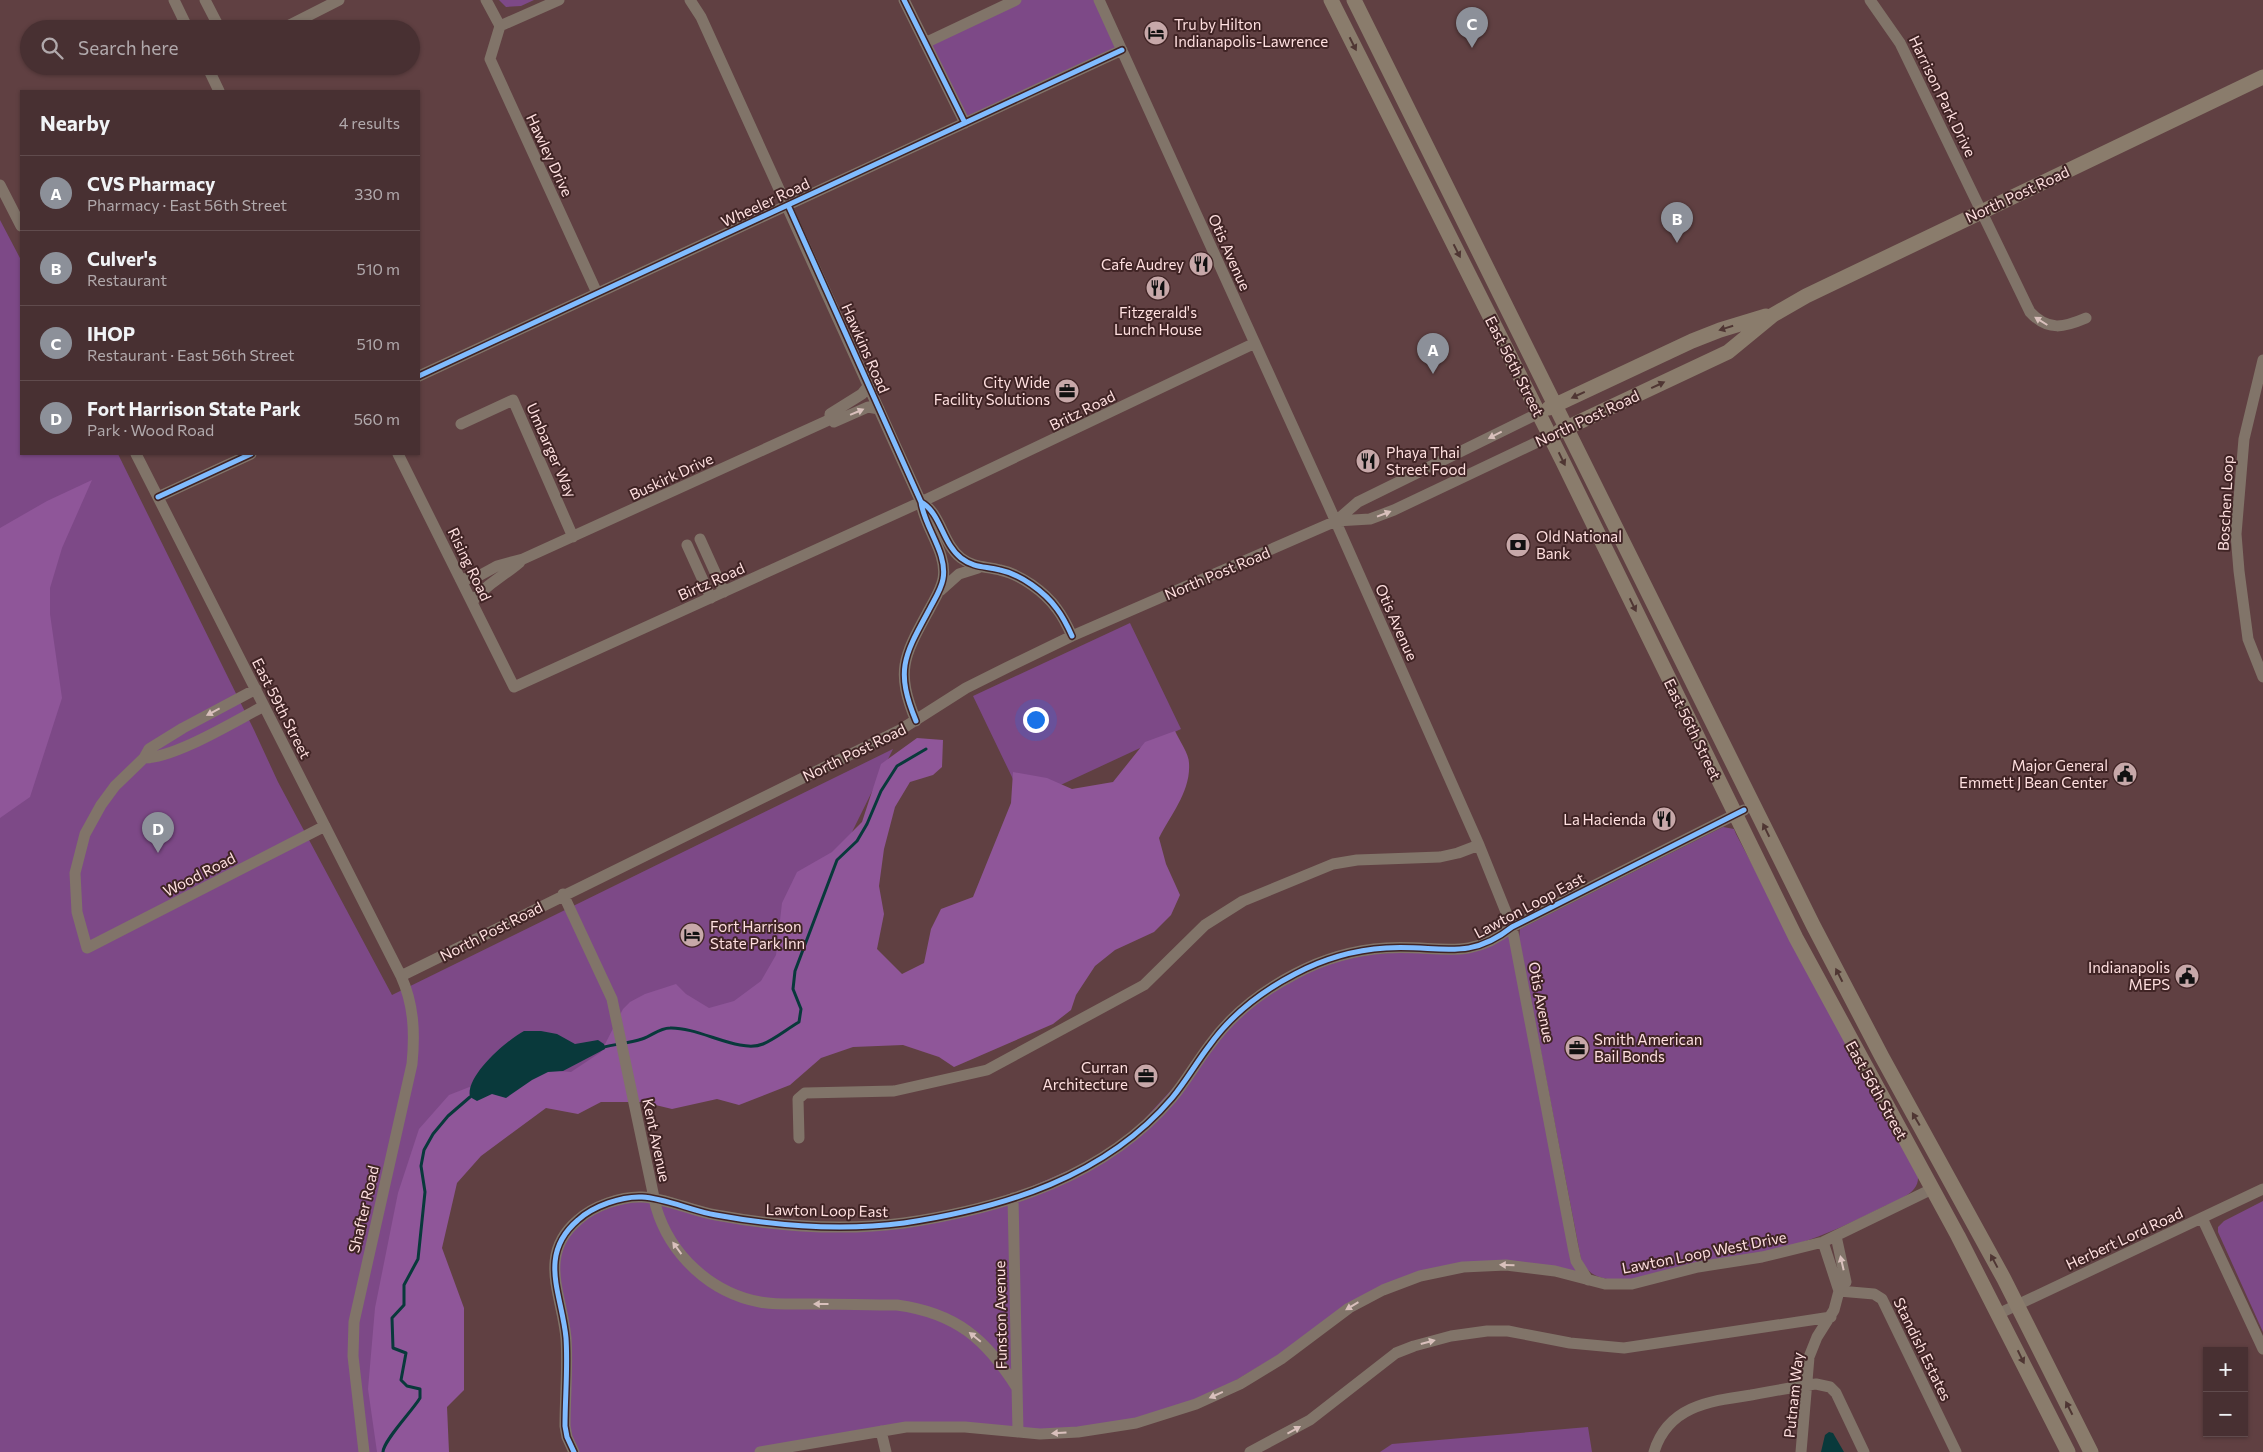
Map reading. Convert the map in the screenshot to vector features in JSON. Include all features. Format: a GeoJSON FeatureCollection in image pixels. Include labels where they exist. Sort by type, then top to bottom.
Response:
{"type":"FeatureCollection","features":[{"type":"Feature","properties":{"kind":"main road","name":"East 56th Street"},"geometry":{"type":"LineString","coordinates":[[1331,0],[1739,812],[1824,993],[1998,1314],[2068,1452]]}},
{"type":"Feature","properties":{"kind":"main road","name":"East 56th Street"},"geometry":{"type":"LineString","coordinates":[[1354,0],[1568,427],[1813,926],[1868,1032],[2017,1304],[2091,1452]]}},
{"type":"Feature","properties":{"kind":"main road","name":"North Post Road"},"geometry":{"type":"LineString","coordinates":[[1539,413],[1692,341],[1720,330],[1773,315],[1983,210],[2263,77]]}},
{"type":"Feature","properties":{"kind":"main road"},"geometry":{"type":"LineString","coordinates":[[1372,80],[1382,86],[1392,98],[1415,141],[1426,143]]}},
{"type":"Feature","properties":{"kind":"main road"},"geometry":{"type":"LineString","coordinates":[[1428,191],[1434,188],[1438,190],[1456,223],[1463,231],[1471,234]]}},
{"type":"Feature","properties":{"kind":"main road","name":"North Post Road"},"geometry":{"type":"LineString","coordinates":[[1550,436],[1728,352],[1773,315]]}},
{"type":"Feature","properties":{"kind":"street"},"geometry":{"type":"LineString","coordinates":[[174,0],[184,20]]}},
{"type":"Feature","properties":{"kind":"street"},"geometry":{"type":"LineString","coordinates":[[205,0],[215,20]]}},
{"type":"Feature","properties":{"kind":"street"},"geometry":{"type":"LineString","coordinates":[[300,20],[339,0]]}},
{"type":"Feature","properties":{"kind":"street"},"geometry":{"type":"LineString","coordinates":[[486,0],[500,26],[558,0]]}},
{"type":"Feature","properties":{"kind":"street"},"geometry":{"type":"LineString","coordinates":[[904,0],[966,123]]}},
{"type":"Feature","properties":{"kind":"street"},"geometry":{"type":"LineString","coordinates":[[926,43],[1016,0]]}},
{"type":"Feature","properties":{"kind":"street","name":"Otis Avenue"},"geometry":{"type":"LineString","coordinates":[[1099,0],[1336,522],[1479,845],[1512,927],[1576,1261],[1588,1280]]}},
{"type":"Feature","properties":{"kind":"street","name":"Harrison Park Drive"},"geometry":{"type":"LineString","coordinates":[[1870,0],[1900,43],[2034,316],[2046,325],[2056,327],[2067,326],[2086,318]]}},
{"type":"Feature","properties":{"kind":"street","name":"Hawkins Road"},"geometry":{"type":"LineString","coordinates":[[691,1],[788,205],[921,502],[923,514],[941,556],[944,569],[943,579],[938,593],[910,645],[905,661],[905,688],[916,721]]}},
{"type":"Feature","properties":{"kind":"street","name":"Hawley Drive"},"geometry":{"type":"LineString","coordinates":[[500,26],[490,59],[597,293]]}},
{"type":"Feature","properties":{"kind":"street","name":"Wheeler Road"},"geometry":{"type":"LineString","coordinates":[[420,376],[1122,50]]}},
{"type":"Feature","properties":{"kind":"street"},"geometry":{"type":"LineString","coordinates":[[211,75],[218,90]]}},
{"type":"Feature","properties":{"kind":"street"},"geometry":{"type":"LineString","coordinates":[[0,185],[20,224]]}},
{"type":"Feature","properties":{"kind":"street","name":"Britz Road"},"geometry":{"type":"LineString","coordinates":[[921,502],[1255,344]]}},
{"type":"Feature","properties":{"kind":"street","name":"Boschen Loop"},"geometry":{"type":"LineString","coordinates":[[2263,360],[2244,439],[2236,534],[2248,639],[2263,677]]}},
{"type":"Feature","properties":{"kind":"street","name":"Buskirk Drive"},"geometry":{"type":"LineString","coordinates":[[831,419],[830,414],[862,394],[869,385]]}},
{"type":"Feature","properties":{"kind":"street","name":"Umbarger Way"},"geometry":{"type":"LineString","coordinates":[[461,424],[513,400],[573,536]]}},
{"type":"Feature","properties":{"kind":"street","name":"Buskirk Drive"},"geometry":{"type":"LineString","coordinates":[[831,419],[834,422],[868,407],[879,408]]}},
{"type":"Feature","properties":{"kind":"street","name":"North Post Road"},"geometry":{"type":"LineString","coordinates":[[1336,522],[1358,502],[1539,413]]}},
{"type":"Feature","properties":{"kind":"street","name":"Buskirk Drive"},"geometry":{"type":"LineString","coordinates":[[460,579],[475,578],[497,566],[523,559],[831,419]]}},
{"type":"Feature","properties":{"kind":"street","name":"North Post Road"},"geometry":{"type":"LineString","coordinates":[[401,976],[563,894],[916,721],[975,684],[1072,636],[1336,522],[1370,519],[1394,510],[1550,436]]}},
{"type":"Feature","properties":{"kind":"street","name":"East 59th Street"},"geometry":{"type":"LineString","coordinates":[[137,455],[401,976]]}},
{"type":"Feature","properties":{"kind":"street"},"geometry":{"type":"LineString","coordinates":[[158,497],[250,455]]}},
{"type":"Feature","properties":{"kind":"street","name":"Rising Road"},"geometry":{"type":"LineString","coordinates":[[398,455],[514,687]]}},
{"type":"Feature","properties":{"kind":"street","name":"Hawkins Road"},"geometry":{"type":"LineString","coordinates":[[921,502],[930,507],[953,550],[961,558],[978,568],[1009,572],[1046,596],[1058,610],[1072,636]]}},
{"type":"Feature","properties":{"kind":"street","name":"Birtz Road"},"geometry":{"type":"LineString","coordinates":[[514,687],[921,502]]}},
{"type":"Feature","properties":{"kind":"street"},"geometry":{"type":"LineString","coordinates":[[700,539],[724,592]]}},
{"type":"Feature","properties":{"kind":"street"},"geometry":{"type":"LineString","coordinates":[[687,545],[711,598]]}},
{"type":"Feature","properties":{"kind":"street","name":"Buskirk Drive"},"geometry":{"type":"LineString","coordinates":[[472,602],[482,590],[503,578],[523,559]]}},
{"type":"Feature","properties":{"kind":"street"},"geometry":{"type":"LineString","coordinates":[[938,593],[959,574],[978,568]]}},
{"type":"Feature","properties":{"kind":"street"},"geometry":{"type":"LineString","coordinates":[[256,689],[183,728],[149,749],[144,758],[153,758],[189,744],[264,706]]}},
{"type":"Feature","properties":{"kind":"street","name":"Wood Road"},"geometry":{"type":"LineString","coordinates":[[144,758],[108,795],[90,824],[81,845],[75,873],[75,890],[78,923],[86,948],[325,826]]}},
{"type":"Feature","properties":{"kind":"street","name":"Lawton Loop East"},"geometry":{"type":"LineString","coordinates":[[654,1199],[702,1212],[749,1220],[864,1226],[898,1224],[946,1216],[1013,1198],[1079,1172],[1129,1140],[1174,1096],[1226,1026],[1257,997],[1290,976],[1339,956],[1381,948],[1475,948],[1494,940],[1512,927],[1739,812]]}},
{"type":"Feature","properties":{"kind":"street"},"geometry":{"type":"LineString","coordinates":[[799,1138],[798,1100],[806,1093],[894,1091],[987,1070],[1144,984],[1200,929],[1220,914],[1242,901],[1313,870],[1353,860],[1441,857],[1479,845]]}},
{"type":"Feature","properties":{"kind":"street","name":"Kent Avenue"},"geometry":{"type":"LineString","coordinates":[[563,894],[608,990],[628,1068],[654,1199],[660,1220],[673,1244],[688,1264],[715,1285],[738,1296],[761,1302],[887,1305],[926,1310],[949,1319],[981,1341],[1004,1366],[1017,1388]]}},
{"type":"Feature","properties":{"kind":"street","name":"Shafter Road"},"geometry":{"type":"LineString","coordinates":[[364,1452],[354,1370],[353,1337],[357,1303],[413,1054],[415,1035],[412,1011],[401,976]]}},
{"type":"Feature","properties":{"kind":"street","name":"Herbert Lord Road"},"geometry":{"type":"LineString","coordinates":[[1998,1314],[2263,1189]]}},
{"type":"Feature","properties":{"kind":"street","name":"Lawton Loop West Drive"},"geometry":{"type":"LineString","coordinates":[[760,1452],[881,1431],[936,1426],[1051,1434],[1107,1428],[1154,1418],[1196,1404],[1240,1384],[1273,1365],[1333,1319],[1361,1301],[1420,1276],[1463,1267],[1506,1265],[1548,1269],[1614,1285],[1632,1284],[1698,1267],[1762,1257],[1823,1242],[1932,1190]]}},
{"type":"Feature","properties":{"kind":"street"},"geometry":{"type":"LineString","coordinates":[[574,1452],[566,1437],[565,1426],[566,1343],[554,1274],[558,1247],[569,1228],[591,1210],[634,1197],[654,1199]]}},
{"type":"Feature","properties":{"kind":"street","name":"Funston Avenue"},"geometry":{"type":"LineString","coordinates":[[1013,1198],[1018,1432]]}},
{"type":"Feature","properties":{"kind":"street"},"geometry":{"type":"LineString","coordinates":[[2202,1218],[2263,1349]]}},
{"type":"Feature","properties":{"kind":"street","name":"Putnam Way"},"geometry":{"type":"LineString","coordinates":[[1801,1452],[1809,1357],[1817,1337],[1836,1306],[1839,1289],[1846,1282],[1836,1236]]}},
{"type":"Feature","properties":{"kind":"street"},"geometry":{"type":"LineString","coordinates":[[1823,1242],[1834,1280],[1839,1289]]}},
{"type":"Feature","properties":{"kind":"street","name":"Standish Estates"},"geometry":{"type":"LineString","coordinates":[[1839,1289],[1874,1294],[1882,1299],[1956,1452]]}},
{"type":"Feature","properties":{"kind":"street"},"geometry":{"type":"LineString","coordinates":[[1250,1452],[1310,1420],[1388,1359],[1417,1345],[1466,1333],[1494,1330],[1624,1348],[1831,1317]]}},
{"type":"Feature","properties":{"kind":"street"},"geometry":{"type":"LineString","coordinates":[[1654,1452],[1660,1437],[1677,1417],[1699,1404],[1824,1384],[1836,1393],[1864,1452]]}},
{"type":"Feature","properties":{"kind":"street"},"geometry":{"type":"LineString","coordinates":[[881,1431],[886,1452]]}},
{"type":"Feature","properties":{"kind":"shaded area"},"geometry":{"type":"Polygon","coordinates":[[[499,0],[534,0],[521,6],[506,7],[499,0]]]}},
{"type":"Feature","properties":{"kind":"shaded area"},"geometry":{"type":"Polygon","coordinates":[[[1016,0],[1099,0],[1122,50],[965,123],[925,43],[1016,0]]]}},
{"type":"Feature","properties":{"kind":"shaded area"},"geometry":{"type":"Polygon","coordinates":[[[0,220],[20,258],[20,455],[118,455],[278,782],[392,995],[893,749],[853,830],[795,971],[546,1102],[469,1161],[435,1208],[425,1452],[0,1452],[0,220]]]}},
{"type":"Feature","properties":{"kind":"shaded area"},"geometry":{"type":"Polygon","coordinates":[[[92,480],[62,548],[50,588],[50,614],[62,698],[30,797],[0,818],[0,528],[47,501],[92,480]]]}},
{"type":"Feature","properties":{"kind":"shaded area"},"geometry":{"type":"Polygon","coordinates":[[[1130,623],[1181,729],[1024,802],[973,696],[1130,623]]]}},
{"type":"Feature","properties":{"kind":"shaded area"},"geometry":{"type":"Polygon","coordinates":[[[1175,731],[1187,755],[1189,773],[1184,793],[1159,838],[1166,864],[1180,895],[1171,915],[1154,932],[1115,950],[1095,966],[1076,995],[1071,1010],[1053,1024],[954,1067],[939,1057],[903,1045],[853,1047],[821,1058],[790,1085],[739,1105],[717,1099],[672,1109],[643,1102],[601,1102],[578,1114],[546,1108],[481,1156],[457,1183],[442,1248],[464,1308],[464,1390],[447,1407],[449,1452],[377,1452],[368,1389],[375,1308],[398,1193],[419,1129],[449,1095],[495,1077],[536,1069],[571,1072],[601,1052],[623,1009],[630,1002],[645,994],[676,984],[686,994],[709,1008],[734,1001],[761,981],[776,955],[782,903],[797,872],[832,852],[862,822],[881,764],[917,738],[943,740],[942,767],[933,775],[910,782],[895,807],[884,849],[879,886],[884,914],[877,949],[902,974],[924,963],[931,929],[941,909],[973,897],[1011,803],[1013,772],[1047,778],[1072,789],[1113,782],[1145,742],[1175,731]]]}},
{"type":"Feature","properties":{"kind":"shaded area"},"geometry":{"type":"Polygon","coordinates":[[[1723,827],[1734,829],[1918,1177],[1917,1183],[1915,1188],[1906,1196],[1840,1227],[1796,1244],[1732,1260],[1624,1281],[1598,1277],[1588,1271],[1581,1259],[1519,938],[1520,929],[1723,827]]]}},
{"type":"Feature","properties":{"kind":"shaded area"},"geometry":{"type":"Polygon","coordinates":[[[1512,927],[1573,1247],[1588,1280],[1506,1265],[1401,1282],[1196,1404],[1078,1432],[936,1426],[760,1452],[574,1452],[565,1426],[566,1372],[554,1270],[574,1223],[633,1197],[702,1212],[864,1226],[991,1204],[1116,1150],[1257,997],[1339,956],[1461,949],[1512,927]]]}},
{"type":"Feature","properties":{"kind":"shaded area"},"geometry":{"type":"Polygon","coordinates":[[[2263,1201],[2263,1332],[2218,1232],[2218,1227],[2224,1221],[2263,1201]]]}},
{"type":"Feature","properties":{"kind":"shaded area"},"geometry":{"type":"Polygon","coordinates":[[[1588,1427],[1592,1452],[1380,1452],[1392,1444],[1588,1427]]]}},
{"type":"Feature","properties":{"kind":"water"},"geometry":{"type":"Polygon","coordinates":[[[524,1031],[541,1031],[557,1034],[575,1044],[598,1040],[604,1044],[605,1049],[563,1071],[548,1072],[532,1080],[506,1098],[492,1094],[477,1101],[470,1097],[470,1089],[480,1069],[498,1050],[524,1031]]]}},
{"type":"Feature","properties":{"kind":"water"},"geometry":{"type":"Polygon","coordinates":[[[1829,1432],[1833,1433],[1844,1452],[1821,1452],[1825,1435],[1829,1432]]]}},
{"type":"Feature","properties":{"kind":"waterway"},"geometry":{"type":"LineString","coordinates":[[604,1047],[646,1038],[662,1029],[670,1028],[694,1031],[743,1046],[754,1046],[767,1042],[799,1022],[801,1009],[793,989],[795,971],[837,860],[857,841],[867,824],[881,791],[897,766],[926,749]]}},
{"type":"Feature","properties":{"kind":"waterway"},"geometry":{"type":"LineString","coordinates":[[383,1452],[393,1433],[420,1398],[420,1389],[407,1386],[401,1380],[406,1353],[393,1348],[392,1318],[404,1305],[404,1285],[418,1259],[425,1192],[421,1166],[424,1150],[433,1134],[448,1116],[470,1097]]}},
{"type":"Feature","properties":{"kind":"cycle path"},"geometry":{"type":"LineString","coordinates":[[904,0],[965,123]]}},
{"type":"Feature","properties":{"kind":"cycle path"},"geometry":{"type":"LineString","coordinates":[[420,376],[1122,50]]}},
{"type":"Feature","properties":{"kind":"cycle path"},"geometry":{"type":"LineString","coordinates":[[788,205],[921,502],[926,521],[942,560],[944,569],[941,587],[913,640],[905,664],[906,689],[916,721]]}},
{"type":"Feature","properties":{"kind":"cycle path"},"geometry":{"type":"LineString","coordinates":[[158,497],[249,455]]}},
{"type":"Feature","properties":{"kind":"cycle path"},"geometry":{"type":"LineString","coordinates":[[921,502],[933,513],[950,544],[961,558],[975,565],[1016,575],[1032,585],[1046,596],[1057,609],[1072,636]]}},
{"type":"Feature","properties":{"kind":"cycle path"},"geometry":{"type":"LineString","coordinates":[[574,1452],[567,1437],[565,1426],[566,1338],[557,1291],[555,1261],[558,1247],[566,1233],[578,1220],[592,1210],[617,1200],[642,1197],[739,1219],[810,1226],[858,1227],[904,1223],[941,1217],[1015,1198],[1084,1168],[1116,1149],[1145,1125],[1172,1098],[1209,1046],[1237,1014],[1259,996],[1295,974],[1328,960],[1362,951],[1404,947],[1451,950],[1480,945],[1744,810]]}},
{"type":"Feature","properties":{"kind":"place","name":"Tru by Hilton Indianapolis-Lawrence"},"geometry":{"type":"Point","coordinates":[1156,33]}},
{"type":"Feature","properties":{"kind":"place","name":"IHOP"},"geometry":{"type":"Point","coordinates":[1472,48]}},
{"type":"Feature","properties":{"kind":"place","name":"Culver's"},"geometry":{"type":"Point","coordinates":[1677,243]}},
{"type":"Feature","properties":{"kind":"place","name":"Cafe Audrey"},"geometry":{"type":"Point","coordinates":[1201,264]}},
{"type":"Feature","properties":{"kind":"place","name":"Fitzgerald's Lunch House"},"geometry":{"type":"Point","coordinates":[1158,288]}},
{"type":"Feature","properties":{"kind":"place","name":"CVS Pharmacy"},"geometry":{"type":"Point","coordinates":[1433,374]}},
{"type":"Feature","properties":{"kind":"place","name":"City Wide Facility Solutions"},"geometry":{"type":"Point","coordinates":[1067,391]}},
{"type":"Feature","properties":{"kind":"place","name":"Phaya Thai Street Food"},"geometry":{"type":"Point","coordinates":[1368,461]}},
{"type":"Feature","properties":{"kind":"place","name":"Old National Bank"},"geometry":{"type":"Point","coordinates":[1518,545]}},
{"type":"Feature","properties":{"kind":"place","name":"Major General Emmett J Bean Center"},"geometry":{"type":"Point","coordinates":[2125,774]}},
{"type":"Feature","properties":{"kind":"place","name":"La Hacienda"},"geometry":{"type":"Point","coordinates":[1664,819]}},
{"type":"Feature","properties":{"kind":"place","name":"Fort Harrison State Park"},"geometry":{"type":"Point","coordinates":[158,853]}},
{"type":"Feature","properties":{"kind":"place","name":"Fort Harrison State Park Inn"},"geometry":{"type":"Point","coordinates":[692,935]}},
{"type":"Feature","properties":{"kind":"place","name":"Indianapolis MEPS"},"geometry":{"type":"Point","coordinates":[2187,976]}},
{"type":"Feature","properties":{"kind":"place","name":"Smith American Bail Bonds"},"geometry":{"type":"Point","coordinates":[1577,1048]}},
{"type":"Feature","properties":{"kind":"place","name":"Curran Architecture"},"geometry":{"type":"Point","coordinates":[1146,1076]}}]}
